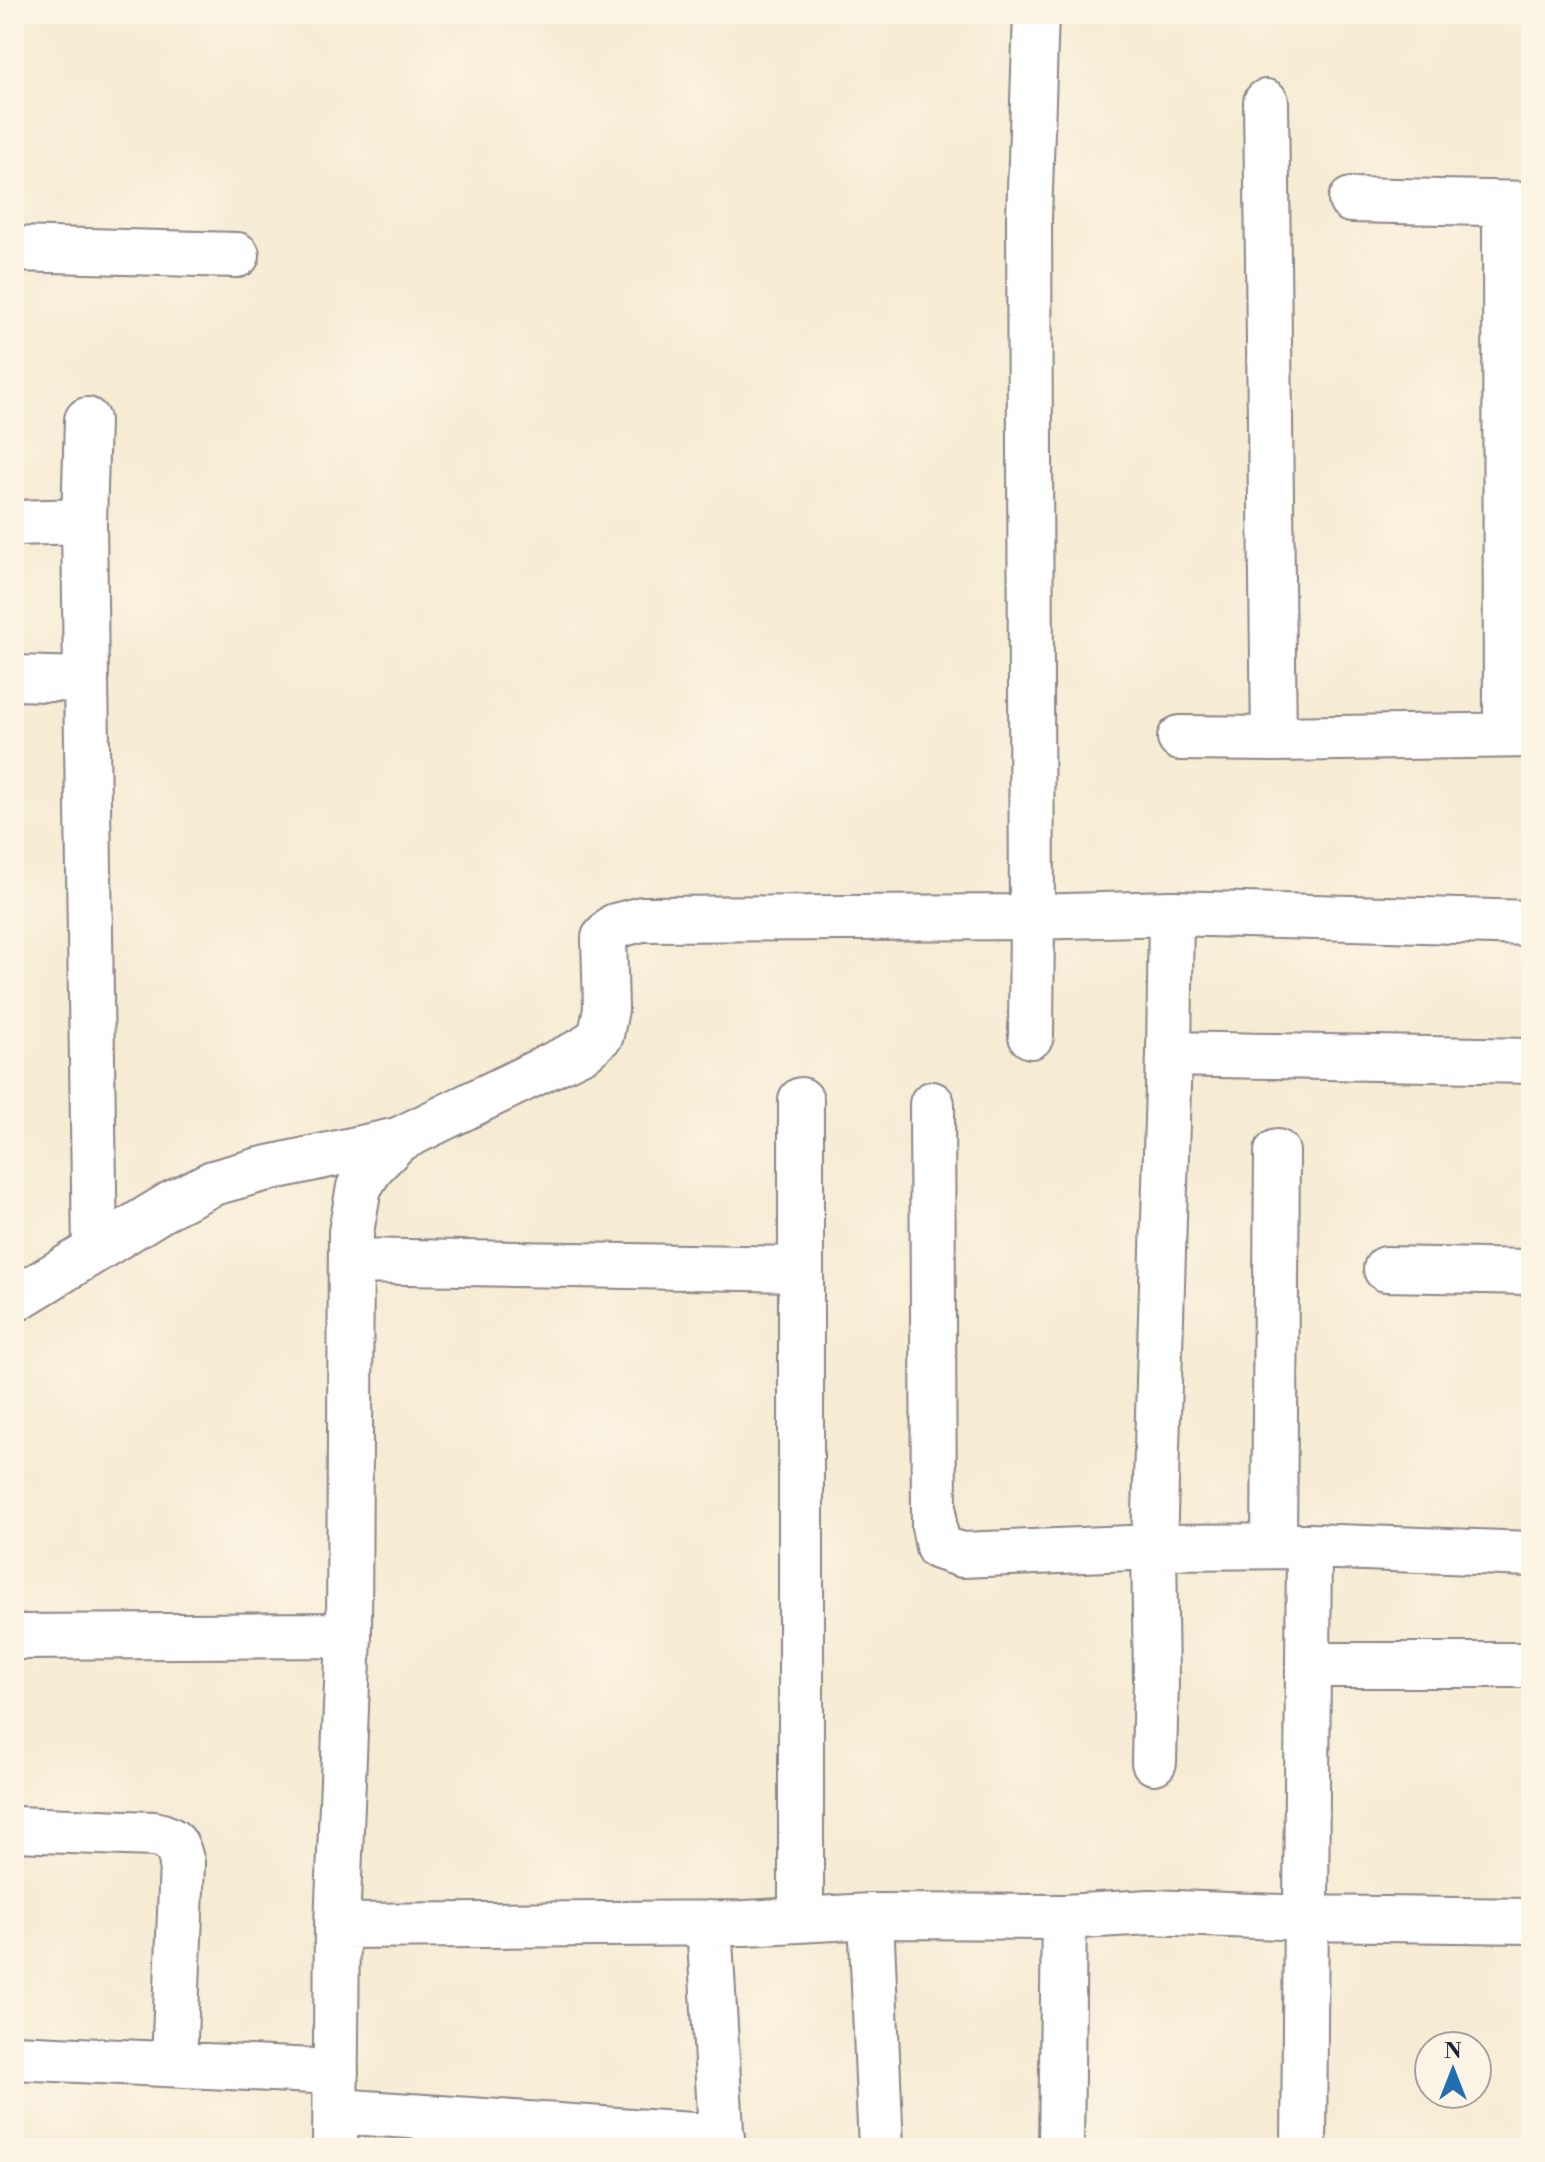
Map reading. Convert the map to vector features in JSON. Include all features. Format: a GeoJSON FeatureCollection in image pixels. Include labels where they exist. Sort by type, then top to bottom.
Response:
{"type":"FeatureCollection","features":[{"type":"Feature","properties":{"kind":"street"},"geometry":{"type":"LineString","coordinates":[[1031,1036],[1029,218],[1036,14]]}},
{"type":"Feature","properties":{"kind":"street"},"geometry":{"type":"LineString","coordinates":[[1266,102],[1274,739]]}},
{"type":"Feature","properties":{"kind":"street"},"geometry":{"type":"LineString","coordinates":[[1180,738],[1518,734],[1518,204],[1351,200]]}},
{"type":"Feature","properties":{"kind":"street"},"geometry":{"type":"LineString","coordinates":[[14,249],[237,255]]}},
{"type":"Feature","properties":{"kind":"street"},"geometry":{"type":"LineString","coordinates":[[87,420],[84,521],[95,1250]]}},
{"type":"Feature","properties":{"kind":"street"},"geometry":{"type":"LineString","coordinates":[[14,523],[84,521]]}},
{"type":"Feature","properties":{"kind":"street"},"geometry":{"type":"LineString","coordinates":[[14,678],[86,680]]}},
{"type":"Feature","properties":{"kind":"street"},"geometry":{"type":"LineString","coordinates":[[1154,1762],[1154,1547],[1171,913]]}},
{"type":"Feature","properties":{"kind":"street"},"geometry":{"type":"LineString","coordinates":[[14,1300],[171,1204],[213,1183],[398,1140],[585,1049],[601,1035],[606,1009],[604,938],[615,926],[642,919],[1032,917],[1171,913],[1531,923]]}},
{"type":"Feature","properties":{"kind":"street"},"geometry":{"type":"LineString","coordinates":[[1169,1054],[1531,1061]]}},
{"type":"Feature","properties":{"kind":"street"},"geometry":{"type":"LineString","coordinates":[[801,1100],[801,1920]]}},
{"type":"Feature","properties":{"kind":"street"},"geometry":{"type":"LineString","coordinates":[[932,1104],[933,1510],[938,1547],[962,1555],[1154,1547],[1292,1546],[1531,1554]]}},
{"type":"Feature","properties":{"kind":"street"},"geometry":{"type":"LineString","coordinates":[[336,2110],[337,1926],[349,1635],[351,1232],[359,1187],[373,1165],[398,1140]]}},
{"type":"Feature","properties":{"kind":"street"},"geometry":{"type":"LineString","coordinates":[[1277,1152],[1292,1546],[1308,1665],[1304,2148]]}},
{"type":"Feature","properties":{"kind":"street"},"geometry":{"type":"LineString","coordinates":[[351,1261],[801,1269]]}},
{"type":"Feature","properties":{"kind":"street"},"geometry":{"type":"LineString","coordinates":[[1386,1269],[1531,1272]]}},
{"type":"Feature","properties":{"kind":"street"},"geometry":{"type":"LineString","coordinates":[[14,1637],[349,1635]]}},
{"type":"Feature","properties":{"kind":"street"},"geometry":{"type":"LineString","coordinates":[[1308,1665],[1531,1665]]}},
{"type":"Feature","properties":{"kind":"street"},"geometry":{"type":"LineString","coordinates":[[14,1829],[154,1834],[169,1837],[178,1847],[182,1863],[174,2063]]}},
{"type":"Feature","properties":{"kind":"street"},"geometry":{"type":"LineString","coordinates":[[337,1926],[709,1923],[871,1916],[1064,1917],[1150,1912],[1531,1921]]}},
{"type":"Feature","properties":{"kind":"street"},"geometry":{"type":"LineString","coordinates":[[871,1916],[881,2148]]}},
{"type":"Feature","properties":{"kind":"street"},"geometry":{"type":"LineString","coordinates":[[1061,2148],[1064,1917]]}},
{"type":"Feature","properties":{"kind":"street"},"geometry":{"type":"LineString","coordinates":[[14,2057],[174,2063],[336,2110],[722,2143],[709,1923]]}}]}
